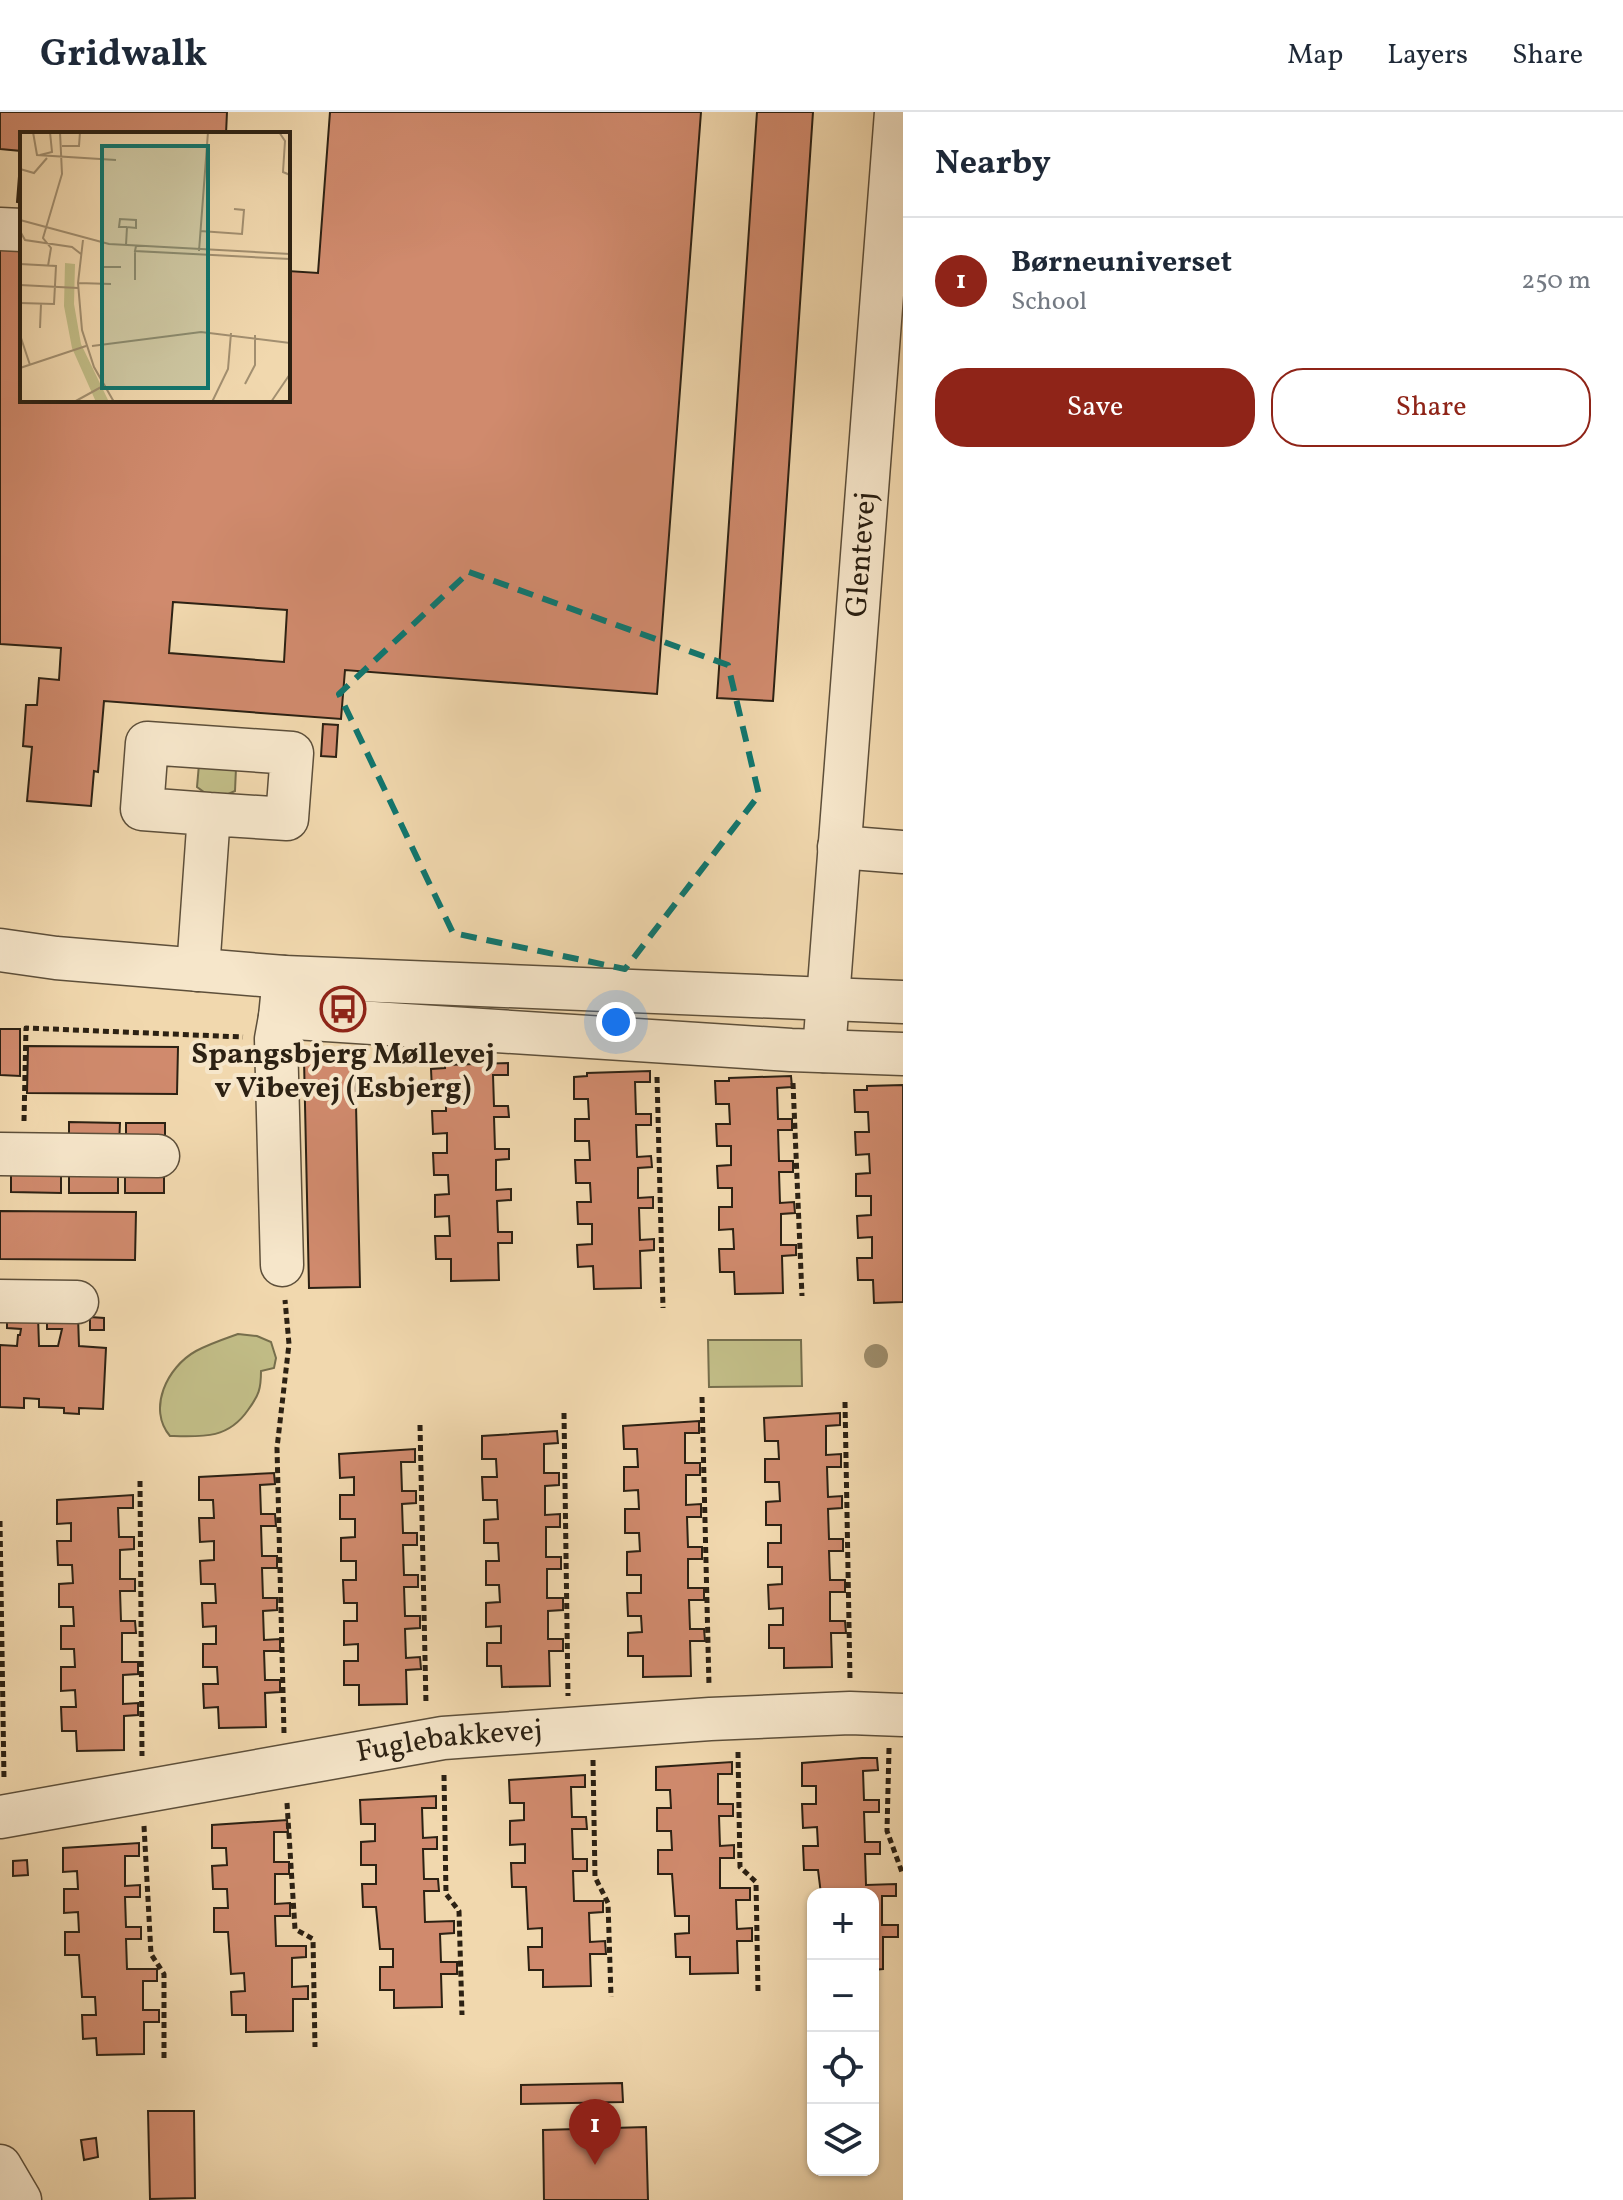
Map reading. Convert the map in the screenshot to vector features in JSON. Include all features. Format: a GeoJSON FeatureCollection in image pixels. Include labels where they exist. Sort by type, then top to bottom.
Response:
{"type":"FeatureCollection","features":[{"type":"Feature","properties":{"kind":"street","name":"Glentevej"},"geometry":{"type":"LineString","coordinates":[[808,1051],[828,998],[896,112]]}},
{"type":"Feature","properties":{"kind":"street"},"geometry":{"type":"LineString","coordinates":[[0,229],[20,230]]}},
{"type":"Feature","properties":{"kind":"street"},"geometry":{"type":"LineString","coordinates":[[198,970],[209,814]]}},
{"type":"Feature","properties":{"kind":"street"},"geometry":{"type":"LineString","coordinates":[[839,847],[903,852]]}},
{"type":"Feature","properties":{"kind":"street"},"geometry":{"type":"LineString","coordinates":[[0,950],[198,970],[280,1011],[656,1041],[903,1054]]}},
{"type":"Feature","properties":{"kind":"street"},"geometry":{"type":"LineString","coordinates":[[280,1011],[828,998],[903,1002]]}},
{"type":"Feature","properties":{"kind":"street"},"geometry":{"type":"LineString","coordinates":[[280,1011],[282,1265]]}},
{"type":"Feature","properties":{"kind":"street"},"geometry":{"type":"LineString","coordinates":[[12,1154],[158,1156]]}},
{"type":"Feature","properties":{"kind":"street"},"geometry":{"type":"LineString","coordinates":[[0,1301],[77,1302]]}},
{"type":"Feature","properties":{"kind":"street","name":"Fuglebakkevej"},"geometry":{"type":"LineString","coordinates":[[2,1817],[435,1739],[724,1719],[881,1714]]}},
{"type":"Feature","properties":{"kind":"path"},"geometry":{"type":"LineString","coordinates":[[12,1154],[26,1028],[280,1011]]}},
{"type":"Feature","properties":{"kind":"path"},"geometry":{"type":"LineString","coordinates":[[656,1041],[663,1308]]}},
{"type":"Feature","properties":{"kind":"path"},"geometry":{"type":"LineString","coordinates":[[802,1296],[808,1051]]}},
{"type":"Feature","properties":{"kind":"path"},"geometry":{"type":"LineString","coordinates":[[282,1265],[289,1344],[277,1448],[285,1767],[295,1929],[313,1939],[315,2047]]}},
{"type":"Feature","properties":{"kind":"path"},"geometry":{"type":"LineString","coordinates":[[702,1397],[724,1719],[740,1867],[756,1882],[758,1992]]}},
{"type":"Feature","properties":{"kind":"path"},"geometry":{"type":"LineString","coordinates":[[845,1402],[881,1714],[887,1831],[903,1875]]}},
{"type":"Feature","properties":{"kind":"path"},"geometry":{"type":"LineString","coordinates":[[564,1413],[580,1728],[595,1877],[608,1903],[611,1997]]}},
{"type":"Feature","properties":{"kind":"path"},"geometry":{"type":"LineString","coordinates":[[420,1425],[435,1739],[446,1894],[459,1911],[462,2015]]}},
{"type":"Feature","properties":{"kind":"path"},"geometry":{"type":"LineString","coordinates":[[140,1481],[142,1793],[151,1954],[164,1974],[164,2058]]}},
{"type":"Feature","properties":{"kind":"path"},"geometry":{"type":"LineString","coordinates":[[0,1521],[2,1817]]}},
{"type":"Feature","properties":{"kind":"highlighted area"},"geometry":{"type":"Polygon","coordinates":[[[469,572],[728,665],[759,795],[625,969],[453,933],[339,694],[469,572]]]}},
{"type":"Feature","properties":{"kind":"shaded area"},"geometry":{"type":"Polygon","coordinates":[[[199,764],[236,768],[235,791],[215,800],[197,787],[199,764]]]}},
{"type":"Feature","properties":{"kind":"shaded area"},"geometry":{"type":"Polygon","coordinates":[[[238,1334],[257,1336],[271,1342],[276,1358],[274,1368],[261,1371],[259,1392],[252,1405],[240,1419],[223,1431],[204,1436],[170,1436],[163,1425],[160,1401],[176,1367],[196,1351],[238,1334]]]}},
{"type":"Feature","properties":{"kind":"shaded area"},"geometry":{"type":"Polygon","coordinates":[[[708,1340],[801,1340],[802,1386],[709,1387],[708,1340]]]}},
{"type":"Feature","properties":{"kind":"building"},"geometry":{"type":"Polygon","coordinates":[[[0,112],[227,112],[226,132],[20,132],[20,151],[0,149],[0,112]]]}},
{"type":"Feature","properties":{"kind":"building"},"geometry":{"type":"Polygon","coordinates":[[[330,112],[701,112],[657,694],[345,670],[341,719],[104,701],[98,772],[94,771],[91,806],[27,801],[32,747],[23,746],[26,705],[37,705],[39,678],[59,680],[61,648],[0,644],[0,249],[20,251],[20,402],[290,402],[290,271],[318,273],[330,112]],[[173,602],[169,653],[284,662],[287,610],[173,602]]]}},
{"type":"Feature","properties":{"kind":"building"},"geometry":{"type":"Polygon","coordinates":[[[757,112],[813,112],[773,701],[717,698],[757,112]]]}},
{"type":"Feature","properties":{"kind":"building"},"geometry":{"type":"Polygon","coordinates":[[[20,164],[20,203],[17,202],[20,164]]]}},
{"type":"Feature","properties":{"kind":"building"},"geometry":{"type":"Polygon","coordinates":[[[323,724],[338,725],[336,757],[321,756],[323,724]]]}},
{"type":"Feature","properties":{"kind":"building"},"geometry":{"type":"Polygon","coordinates":[[[0,1029],[20,1029],[20,1076],[0,1075],[0,1029]]]}},
{"type":"Feature","properties":{"kind":"building"},"geometry":{"type":"Polygon","coordinates":[[[28,1046],[178,1047],[177,1094],[27,1093],[28,1046]]]}},
{"type":"Feature","properties":{"kind":"building"},"geometry":{"type":"Polygon","coordinates":[[[355,1058],[360,1287],[309,1288],[304,1059],[355,1058]]]}},
{"type":"Feature","properties":{"kind":"building"},"geometry":{"type":"Polygon","coordinates":[[[508,1063],[508,1075],[493,1075],[494,1106],[508,1106],[509,1117],[494,1117],[495,1149],[509,1149],[509,1159],[496,1160],[496,1190],[511,1189],[511,1200],[497,1201],[498,1232],[512,1232],[512,1243],[498,1243],[499,1280],[451,1281],[451,1259],[436,1259],[435,1236],[450,1236],[449,1216],[435,1217],[435,1195],[449,1194],[448,1175],[434,1175],[433,1153],[447,1153],[447,1133],[433,1134],[432,1111],[446,1111],[446,1091],[432,1091],[431,1069],[445,1068],[445,1065],[508,1063]]]}},
{"type":"Feature","properties":{"kind":"building"},"geometry":{"type":"Polygon","coordinates":[[[650,1071],[650,1082],[635,1082],[636,1114],[651,1114],[651,1125],[636,1125],[637,1157],[651,1156],[652,1167],[638,1168],[638,1198],[653,1197],[653,1208],[639,1208],[640,1240],[654,1239],[654,1250],[640,1251],[641,1288],[594,1289],[593,1266],[578,1267],[577,1245],[592,1244],[592,1224],[578,1224],[577,1202],[591,1202],[590,1183],[576,1183],[575,1160],[590,1160],[589,1141],[575,1141],[575,1119],[589,1119],[588,1099],[574,1099],[574,1077],[587,1076],[587,1073],[650,1071]]]}},
{"type":"Feature","properties":{"kind":"building"},"geometry":{"type":"Polygon","coordinates":[[[791,1076],[792,1087],[777,1088],[778,1119],[792,1119],[792,1130],[778,1130],[779,1161],[793,1161],[793,1172],[779,1172],[780,1203],[794,1202],[795,1213],[781,1214],[781,1245],[796,1245],[796,1255],[782,1256],[783,1293],[735,1294],[734,1272],[720,1272],[719,1249],[734,1249],[733,1229],[719,1230],[719,1207],[732,1207],[732,1188],[718,1188],[717,1166],[731,1165],[731,1146],[717,1146],[716,1124],[730,1124],[729,1104],[716,1104],[715,1081],[791,1076]]]}},
{"type":"Feature","properties":{"kind":"building"},"geometry":{"type":"Polygon","coordinates":[[[903,1085],[903,1302],[874,1303],[873,1280],[858,1280],[857,1258],[872,1258],[872,1237],[858,1238],[857,1216],[871,1215],[871,1196],[856,1196],[856,1174],[870,1173],[869,1154],[856,1155],[855,1132],[869,1132],[868,1112],[855,1112],[854,1090],[867,1090],[867,1086],[903,1085]]]}},
{"type":"Feature","properties":{"kind":"building"},"geometry":{"type":"Polygon","coordinates":[[[69,1122],[120,1123],[119,1145],[69,1144],[69,1122]]]}},
{"type":"Feature","properties":{"kind":"building"},"geometry":{"type":"Polygon","coordinates":[[[126,1123],[165,1123],[165,1146],[126,1145],[126,1123]]]}},
{"type":"Feature","properties":{"kind":"building"},"geometry":{"type":"Polygon","coordinates":[[[11,1170],[61,1171],[61,1193],[11,1192],[11,1170]]]}},
{"type":"Feature","properties":{"kind":"building"},"geometry":{"type":"Polygon","coordinates":[[[69,1170],[118,1171],[118,1193],[69,1193],[69,1170]]]}},
{"type":"Feature","properties":{"kind":"building"},"geometry":{"type":"Polygon","coordinates":[[[125,1171],[164,1171],[164,1193],[125,1193],[125,1171]]]}},
{"type":"Feature","properties":{"kind":"building"},"geometry":{"type":"Polygon","coordinates":[[[0,1211],[136,1212],[135,1260],[0,1259],[0,1211]]]}},
{"type":"Feature","properties":{"kind":"building"},"geometry":{"type":"Polygon","coordinates":[[[7,1315],[38,1316],[39,1346],[58,1346],[62,1329],[47,1329],[47,1315],[78,1316],[79,1346],[106,1348],[103,1409],[79,1408],[79,1414],[64,1413],[64,1408],[39,1407],[39,1399],[24,1398],[24,1408],[0,1407],[0,1345],[17,1346],[21,1329],[7,1328],[7,1315]]]}},
{"type":"Feature","properties":{"kind":"building"},"geometry":{"type":"Polygon","coordinates":[[[90,1317],[104,1318],[104,1330],[90,1330],[90,1317]]]}},
{"type":"Feature","properties":{"kind":"building"},"geometry":{"type":"Polygon","coordinates":[[[840,1413],[840,1425],[826,1426],[826,1455],[841,1454],[841,1467],[827,1467],[828,1497],[842,1496],[842,1508],[828,1509],[829,1539],[843,1539],[843,1551],[829,1551],[830,1580],[845,1580],[845,1592],[830,1592],[830,1621],[845,1621],[846,1633],[831,1633],[832,1667],[784,1668],[784,1648],[769,1648],[769,1625],[783,1625],[783,1608],[769,1609],[768,1585],[782,1584],[782,1567],[768,1567],[768,1543],[781,1543],[781,1525],[766,1525],[766,1502],[780,1501],[779,1482],[765,1482],[765,1459],[779,1459],[778,1441],[765,1441],[764,1418],[840,1413]]]}},
{"type":"Feature","properties":{"kind":"building"},"geometry":{"type":"Polygon","coordinates":[[[699,1421],[699,1433],[685,1433],[685,1463],[700,1463],[700,1475],[686,1475],[686,1505],[701,1504],[701,1517],[687,1517],[688,1547],[702,1547],[702,1559],[688,1559],[688,1588],[704,1588],[704,1600],[689,1600],[690,1629],[704,1629],[705,1641],[690,1641],[691,1676],[643,1677],[643,1656],[628,1656],[628,1633],[642,1632],[641,1616],[628,1616],[627,1593],[641,1593],[641,1575],[627,1575],[627,1552],[640,1551],[639,1533],[625,1533],[625,1509],[639,1509],[638,1490],[624,1491],[624,1467],[638,1467],[637,1449],[624,1449],[623,1426],[699,1421]]]}},
{"type":"Feature","properties":{"kind":"building"},"geometry":{"type":"Polygon","coordinates":[[[557,1431],[558,1443],[544,1444],[544,1473],[559,1473],[559,1485],[545,1486],[545,1515],[560,1514],[560,1527],[546,1527],[546,1557],[561,1557],[561,1569],[547,1569],[547,1598],[563,1598],[563,1610],[548,1611],[548,1639],[563,1639],[563,1651],[549,1651],[550,1686],[502,1687],[501,1666],[487,1666],[487,1643],[501,1643],[501,1626],[486,1627],[486,1603],[500,1602],[499,1585],[486,1585],[486,1561],[499,1561],[498,1543],[484,1543],[484,1520],[498,1519],[497,1500],[483,1500],[482,1477],[497,1477],[496,1459],[482,1459],[482,1436],[557,1431]]]}},
{"type":"Feature","properties":{"kind":"building"},"geometry":{"type":"Polygon","coordinates":[[[415,1449],[415,1462],[401,1462],[402,1491],[416,1491],[416,1503],[402,1504],[403,1533],[417,1533],[417,1545],[403,1545],[404,1575],[418,1575],[418,1587],[404,1587],[405,1616],[420,1616],[420,1628],[405,1629],[406,1658],[420,1657],[421,1669],[406,1670],[407,1704],[359,1705],[359,1685],[344,1685],[344,1661],[358,1661],[358,1644],[344,1645],[344,1621],[357,1621],[357,1603],[344,1603],[343,1580],[356,1580],[356,1561],[341,1561],[341,1538],[355,1537],[355,1519],[340,1519],[340,1495],[354,1495],[354,1477],[340,1478],[339,1454],[415,1449]]]}},
{"type":"Feature","properties":{"kind":"building"},"geometry":{"type":"Polygon","coordinates":[[[274,1473],[275,1484],[260,1485],[261,1514],[275,1514],[276,1526],[261,1526],[262,1556],[277,1556],[277,1568],[262,1568],[263,1598],[277,1598],[277,1610],[263,1611],[264,1640],[280,1639],[280,1651],[264,1651],[265,1680],[280,1680],[280,1692],[265,1693],[266,1727],[219,1728],[218,1707],[204,1708],[203,1684],[218,1684],[217,1667],[203,1667],[203,1644],[216,1644],[216,1626],[203,1627],[202,1603],[216,1603],[215,1584],[201,1584],[200,1561],[214,1560],[214,1541],[200,1542],[199,1518],[214,1518],[213,1500],[199,1500],[199,1477],[274,1473]]]}},
{"type":"Feature","properties":{"kind":"building"},"geometry":{"type":"Polygon","coordinates":[[[133,1495],[133,1508],[118,1508],[119,1537],[134,1537],[134,1549],[120,1550],[120,1579],[135,1579],[135,1591],[120,1591],[121,1621],[135,1621],[136,1633],[122,1633],[122,1662],[138,1662],[138,1674],[123,1675],[123,1704],[138,1703],[138,1715],[124,1716],[124,1750],[77,1751],[76,1731],[62,1731],[61,1707],[76,1707],[75,1690],[61,1691],[61,1667],[75,1667],[74,1649],[61,1649],[61,1626],[74,1626],[73,1607],[59,1607],[59,1584],[73,1583],[72,1565],[58,1565],[57,1541],[71,1541],[71,1523],[57,1524],[57,1500],[133,1495]]]}},
{"type":"Feature","properties":{"kind":"building"},"geometry":{"type":"Polygon","coordinates":[[[877,1758],[878,1770],[863,1771],[864,1800],[879,1800],[879,1812],[864,1812],[865,1842],[880,1842],[880,1854],[865,1854],[866,1885],[896,1884],[896,1896],[882,1896],[882,1925],[898,1925],[898,1937],[883,1937],[883,1969],[879,1969],[879,1888],[820,1888],[818,1870],[804,1870],[803,1846],[818,1846],[817,1827],[803,1828],[802,1804],[816,1804],[816,1786],[802,1786],[802,1763],[877,1758]]]}},
{"type":"Feature","properties":{"kind":"building"},"geometry":{"type":"Polygon","coordinates":[[[732,1762],[732,1774],[718,1774],[718,1804],[733,1804],[733,1816],[719,1816],[720,1846],[734,1845],[734,1858],[720,1858],[720,1888],[750,1888],[750,1900],[736,1900],[737,1929],[752,1928],[752,1941],[737,1941],[738,1973],[690,1974],[690,1957],[676,1957],[675,1934],[689,1933],[689,1916],[675,1916],[672,1874],[658,1874],[658,1850],[672,1850],[671,1831],[657,1831],[657,1808],[671,1808],[670,1790],[656,1790],[656,1767],[732,1762]]]}},
{"type":"Feature","properties":{"kind":"building"},"geometry":{"type":"Polygon","coordinates":[[[585,1775],[585,1787],[571,1787],[572,1817],[586,1817],[587,1829],[572,1829],[573,1859],[587,1859],[587,1871],[573,1871],[574,1901],[603,1901],[603,1912],[589,1913],[590,1942],[605,1941],[606,1954],[590,1954],[591,1986],[543,1987],[543,1970],[529,1970],[528,1947],[542,1947],[542,1928],[528,1929],[526,1887],[512,1887],[511,1863],[525,1863],[525,1844],[510,1845],[510,1821],[524,1820],[524,1803],[510,1803],[509,1780],[585,1775]]]}},
{"type":"Feature","properties":{"kind":"building"},"geometry":{"type":"Polygon","coordinates":[[[436,1796],[436,1808],[422,1808],[423,1838],[437,1837],[437,1849],[423,1849],[424,1879],[438,1879],[439,1891],[424,1891],[425,1922],[454,1921],[454,1933],[440,1934],[441,1962],[457,1962],[457,1974],[441,1974],[442,2007],[394,2008],[394,1990],[380,1990],[380,1967],[393,1967],[393,1949],[380,1949],[376,1907],[363,1907],[362,1884],[376,1884],[376,1865],[361,1865],[361,1842],[375,1841],[375,1824],[361,1824],[360,1800],[436,1796]]]}},
{"type":"Feature","properties":{"kind":"building"},"geometry":{"type":"Polygon","coordinates":[[[287,1820],[288,1832],[274,1832],[274,1862],[289,1862],[289,1874],[275,1874],[275,1904],[290,1903],[290,1916],[275,1916],[276,1946],[306,1946],[306,1957],[292,1958],[292,1987],[308,1986],[308,1999],[293,1999],[293,2031],[246,2032],[246,2015],[232,2015],[231,1992],[245,1991],[244,1973],[231,1974],[228,1932],[214,1932],[214,1908],[228,1908],[227,1889],[213,1889],[212,1866],[227,1865],[226,1848],[212,1848],[212,1825],[287,1820]]]}},
{"type":"Feature","properties":{"kind":"building"},"geometry":{"type":"Polygon","coordinates":[[[139,1843],[139,1856],[125,1856],[125,1886],[140,1885],[140,1897],[125,1897],[126,1927],[141,1927],[141,1939],[126,1939],[127,1969],[157,1969],[157,1981],[143,1981],[143,2010],[159,2010],[159,2022],[144,2022],[144,2054],[97,2055],[96,2038],[83,2039],[82,2015],[96,2015],[95,1997],[82,1997],[79,1955],[65,1955],[65,1932],[79,1932],[78,1912],[64,1913],[64,1889],[78,1889],[77,1871],[63,1872],[63,1848],[139,1843]]]}},
{"type":"Feature","properties":{"kind":"building"},"geometry":{"type":"Polygon","coordinates":[[[27,1860],[28,1875],[13,1876],[13,1861],[27,1860]]]}},
{"type":"Feature","properties":{"kind":"building"},"geometry":{"type":"Polygon","coordinates":[[[622,2083],[623,2102],[521,2104],[521,2085],[622,2083]]]}},
{"type":"Feature","properties":{"kind":"building"},"geometry":{"type":"Polygon","coordinates":[[[148,2111],[194,2111],[195,2198],[150,2199],[148,2111]]]}},
{"type":"Feature","properties":{"kind":"building"},"geometry":{"type":"Polygon","coordinates":[[[646,2127],[648,2200],[544,2200],[543,2130],[646,2127]]]}},
{"type":"Feature","properties":{"kind":"building"},"geometry":{"type":"Polygon","coordinates":[[[96,2138],[98,2157],[84,2160],[81,2140],[96,2138]]]}},
{"type":"Feature","properties":{"kind":"place","name":"Spangsbjerg Møllevej v Vibevej (Esbjerg)"},"geometry":{"type":"Point","coordinates":[343,1009]}},
{"type":"Feature","properties":{"kind":"place","name":"Børneuniverset"},"geometry":{"type":"Point","coordinates":[595,2165]}}]}
